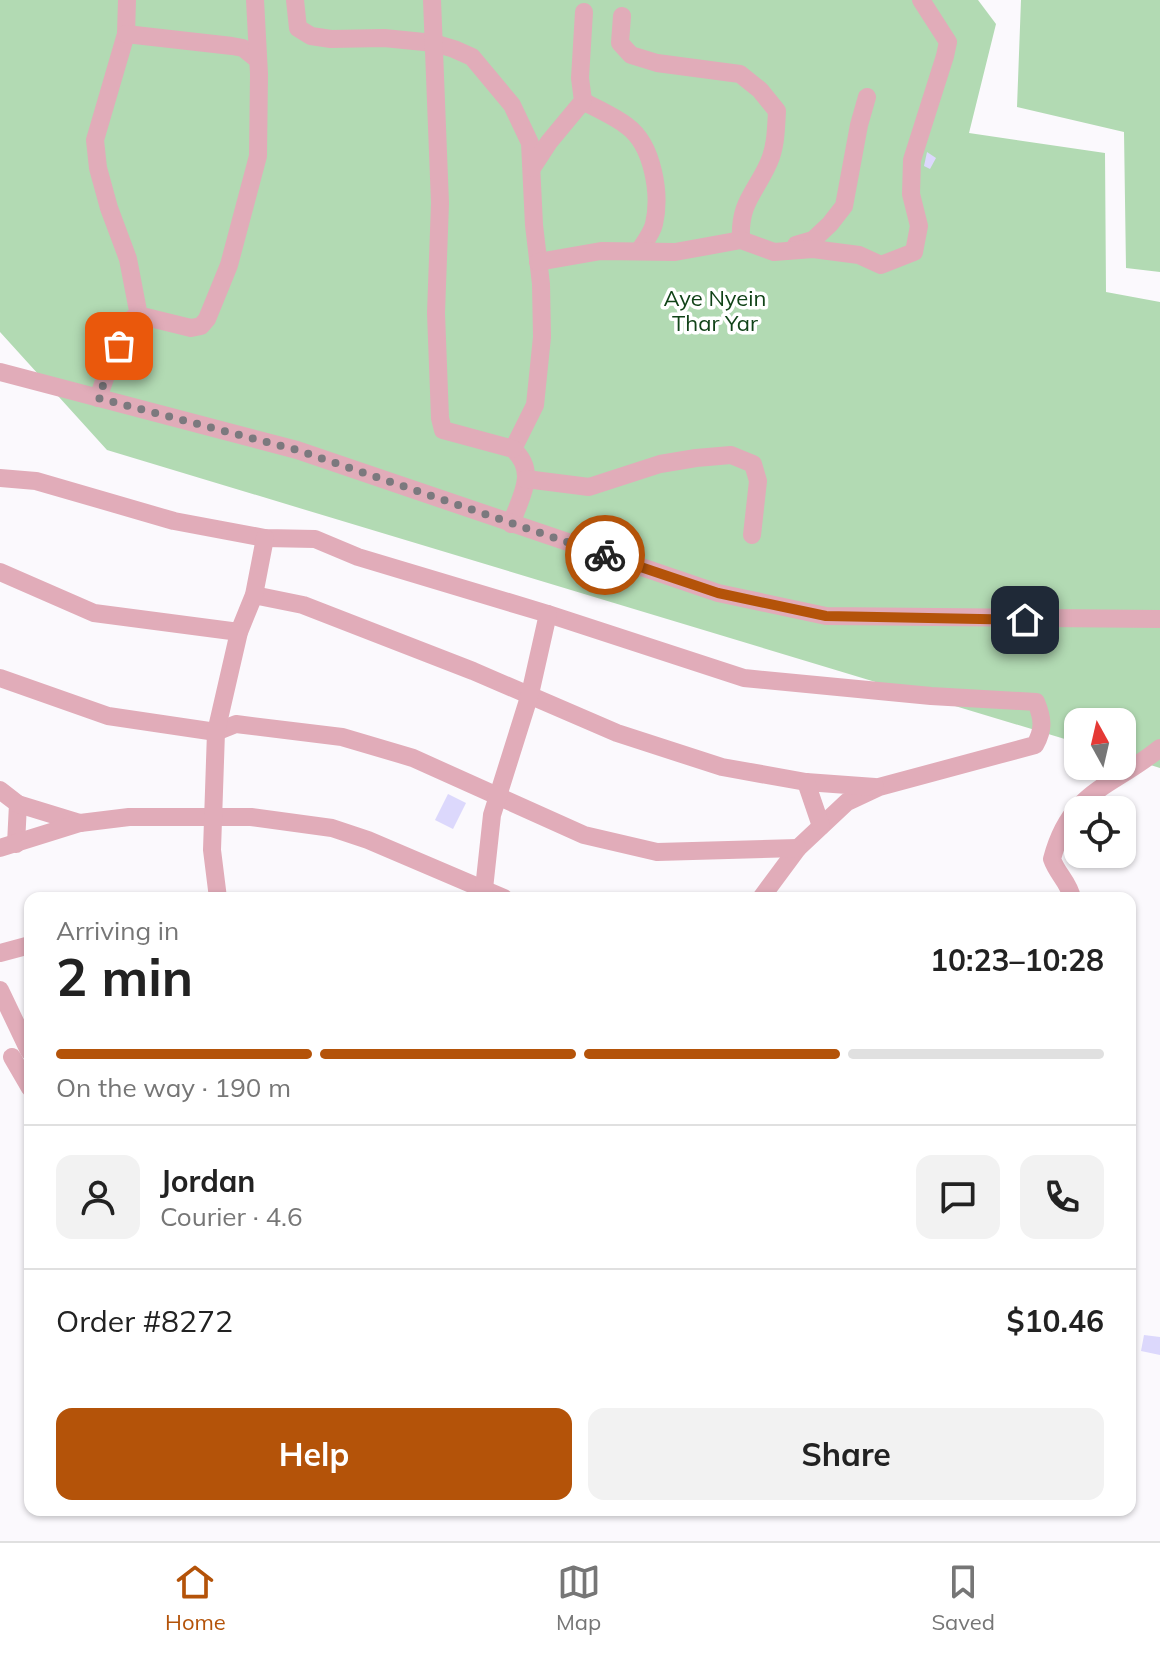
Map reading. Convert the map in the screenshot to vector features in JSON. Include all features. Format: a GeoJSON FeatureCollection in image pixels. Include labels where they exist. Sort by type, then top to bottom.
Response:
{"type":"FeatureCollection","features":[{"type":"Feature","properties":{"kind":"street"},"geometry":{"type":"LineString","coordinates":[[127,0],[126,34],[95,140],[98,168],[128,259],[139,316]]}},
{"type":"Feature","properties":{"kind":"street"},"geometry":{"type":"LineString","coordinates":[[139,316],[191,328],[201,326],[207,319],[229,265],[258,156],[255,0]]}},
{"type":"Feature","properties":{"kind":"street"},"geometry":{"type":"LineString","coordinates":[[295,0],[298,28],[311,36],[434,43],[472,57],[512,105],[530,143],[542,337],[535,405],[513,449]]}},
{"type":"Feature","properties":{"kind":"street"},"geometry":{"type":"LineString","coordinates":[[432,0],[440,203],[436,313],[440,418],[443,430],[513,449],[527,467],[511,524]]}},
{"type":"Feature","properties":{"kind":"street"},"geometry":{"type":"LineString","coordinates":[[538,262],[601,251],[675,252],[741,240],[774,252],[813,249],[859,255],[881,265],[914,252],[919,226],[911,194],[912,160],[948,42],[921,0]]}},
{"type":"Feature","properties":{"kind":"street"},"geometry":{"type":"LineString","coordinates":[[532,168],[583,101],[580,78],[584,12]]}},
{"type":"Feature","properties":{"kind":"street"},"geometry":{"type":"LineString","coordinates":[[622,16],[620,43],[631,55],[657,63],[740,74],[760,90],[777,111],[770,160],[740,217],[741,240]]}},
{"type":"Feature","properties":{"kind":"street"},"geometry":{"type":"LineString","coordinates":[[126,34],[243,48],[258,60]]}},
{"type":"Feature","properties":{"kind":"street"},"geometry":{"type":"LineString","coordinates":[[774,252],[813,240],[844,206],[867,97]]}},
{"type":"Feature","properties":{"kind":"street"},"geometry":{"type":"LineString","coordinates":[[583,101],[629,127],[644,144],[651,166],[655,198],[654,226],[639,251]]}},
{"type":"Feature","properties":{"kind":"street"},"geometry":{"type":"LineString","coordinates":[[98,398],[128,325],[139,316]]}},
{"type":"Feature","properties":{"kind":"street"},"geometry":{"type":"LineString","coordinates":[[0,372],[297,450],[718,593],[826,616],[1160,619]]}},
{"type":"Feature","properties":{"kind":"street"},"geometry":{"type":"LineString","coordinates":[[526,479],[589,487],[660,464],[731,455],[753,464],[758,481],[752,535]]}},
{"type":"Feature","properties":{"kind":"street"},"geometry":{"type":"LineString","coordinates":[[0,478],[36,481],[83,492],[174,521],[265,538],[315,539],[358,557],[548,614],[744,678],[931,696],[1036,702],[1043,730],[1035,745],[879,787],[847,802],[798,848],[765,892]]}},
{"type":"Feature","properties":{"kind":"street"},"geometry":{"type":"LineString","coordinates":[[217,892],[212,850],[216,732],[239,632],[254,595],[265,538]]}},
{"type":"Feature","properties":{"kind":"street"},"geometry":{"type":"LineString","coordinates":[[0,572],[94,613],[239,632]]}},
{"type":"Feature","properties":{"kind":"street"},"geometry":{"type":"LineString","coordinates":[[254,595],[316,610],[530,694],[617,733],[722,767],[806,782],[879,787]]}},
{"type":"Feature","properties":{"kind":"street"},"geometry":{"type":"LineString","coordinates":[[484,892],[497,795],[530,694],[548,614]]}},
{"type":"Feature","properties":{"kind":"street"},"geometry":{"type":"LineString","coordinates":[[0,678],[108,716],[216,732],[236,724],[342,737],[413,758],[584,835],[657,852],[798,848]]}},
{"type":"Feature","properties":{"kind":"street"},"geometry":{"type":"LineString","coordinates":[[1070,892],[1052,859],[1063,827],[1088,795],[1160,748]]}},
{"type":"Feature","properties":{"kind":"street"},"geometry":{"type":"LineString","coordinates":[[806,782],[821,826]]}},
{"type":"Feature","properties":{"kind":"street"},"geometry":{"type":"LineString","coordinates":[[0,790],[18,804],[80,823]]}},
{"type":"Feature","properties":{"kind":"street"},"geometry":{"type":"LineString","coordinates":[[8,846],[18,804]]}},
{"type":"Feature","properties":{"kind":"street"},"geometry":{"type":"LineString","coordinates":[[8,846],[80,823],[129,817],[213,815],[264,818],[332,828],[368,840],[480,892]]}},
{"type":"Feature","properties":{"kind":"street"},"geometry":{"type":"LineString","coordinates":[[0,953],[24,947]]}},
{"type":"Feature","properties":{"kind":"street"},"geometry":{"type":"LineString","coordinates":[[0,990],[18,1055]]}},
{"type":"Feature","properties":{"kind":"green space","name":"Aye Nyein Thar Yar"},"geometry":{"type":"Polygon","coordinates":[[[0,0],[978,0],[996,24],[969,133],[1105,153],[1106,292],[1160,302],[1160,768],[1136,760],[1136,708],[1064,708],[1064,739],[107,450],[0,332],[0,0]]]}},
{"type":"Feature","properties":{"kind":"green space"},"geometry":{"type":"Polygon","coordinates":[[[1021,0],[1160,0],[1160,272],[1126,268],[1124,132],[1017,107],[1021,0]]]}},
{"type":"Feature","properties":{"kind":"building"},"geometry":{"type":"Polygon","coordinates":[[[927,152],[936,158],[930,169],[924,166],[927,152]]]}},
{"type":"Feature","properties":{"kind":"building"},"geometry":{"type":"Polygon","coordinates":[[[448,794],[466,803],[453,829],[435,820],[448,794]]]}},
{"type":"Feature","properties":{"kind":"building"},"geometry":{"type":"Polygon","coordinates":[[[1144,1335],[1160,1337],[1160,1355],[1141,1351],[1144,1335]]]}},
{"type":"Feature","properties":{"kind":"way so far"},"geometry":{"type":"LineString","coordinates":[[119,346],[98,398],[297,450],[605,555]]}},
{"type":"Feature","properties":{"kind":"route"},"geometry":{"type":"LineString","coordinates":[[605,555],[718,593],[826,616],[1025,620]]}}]}
